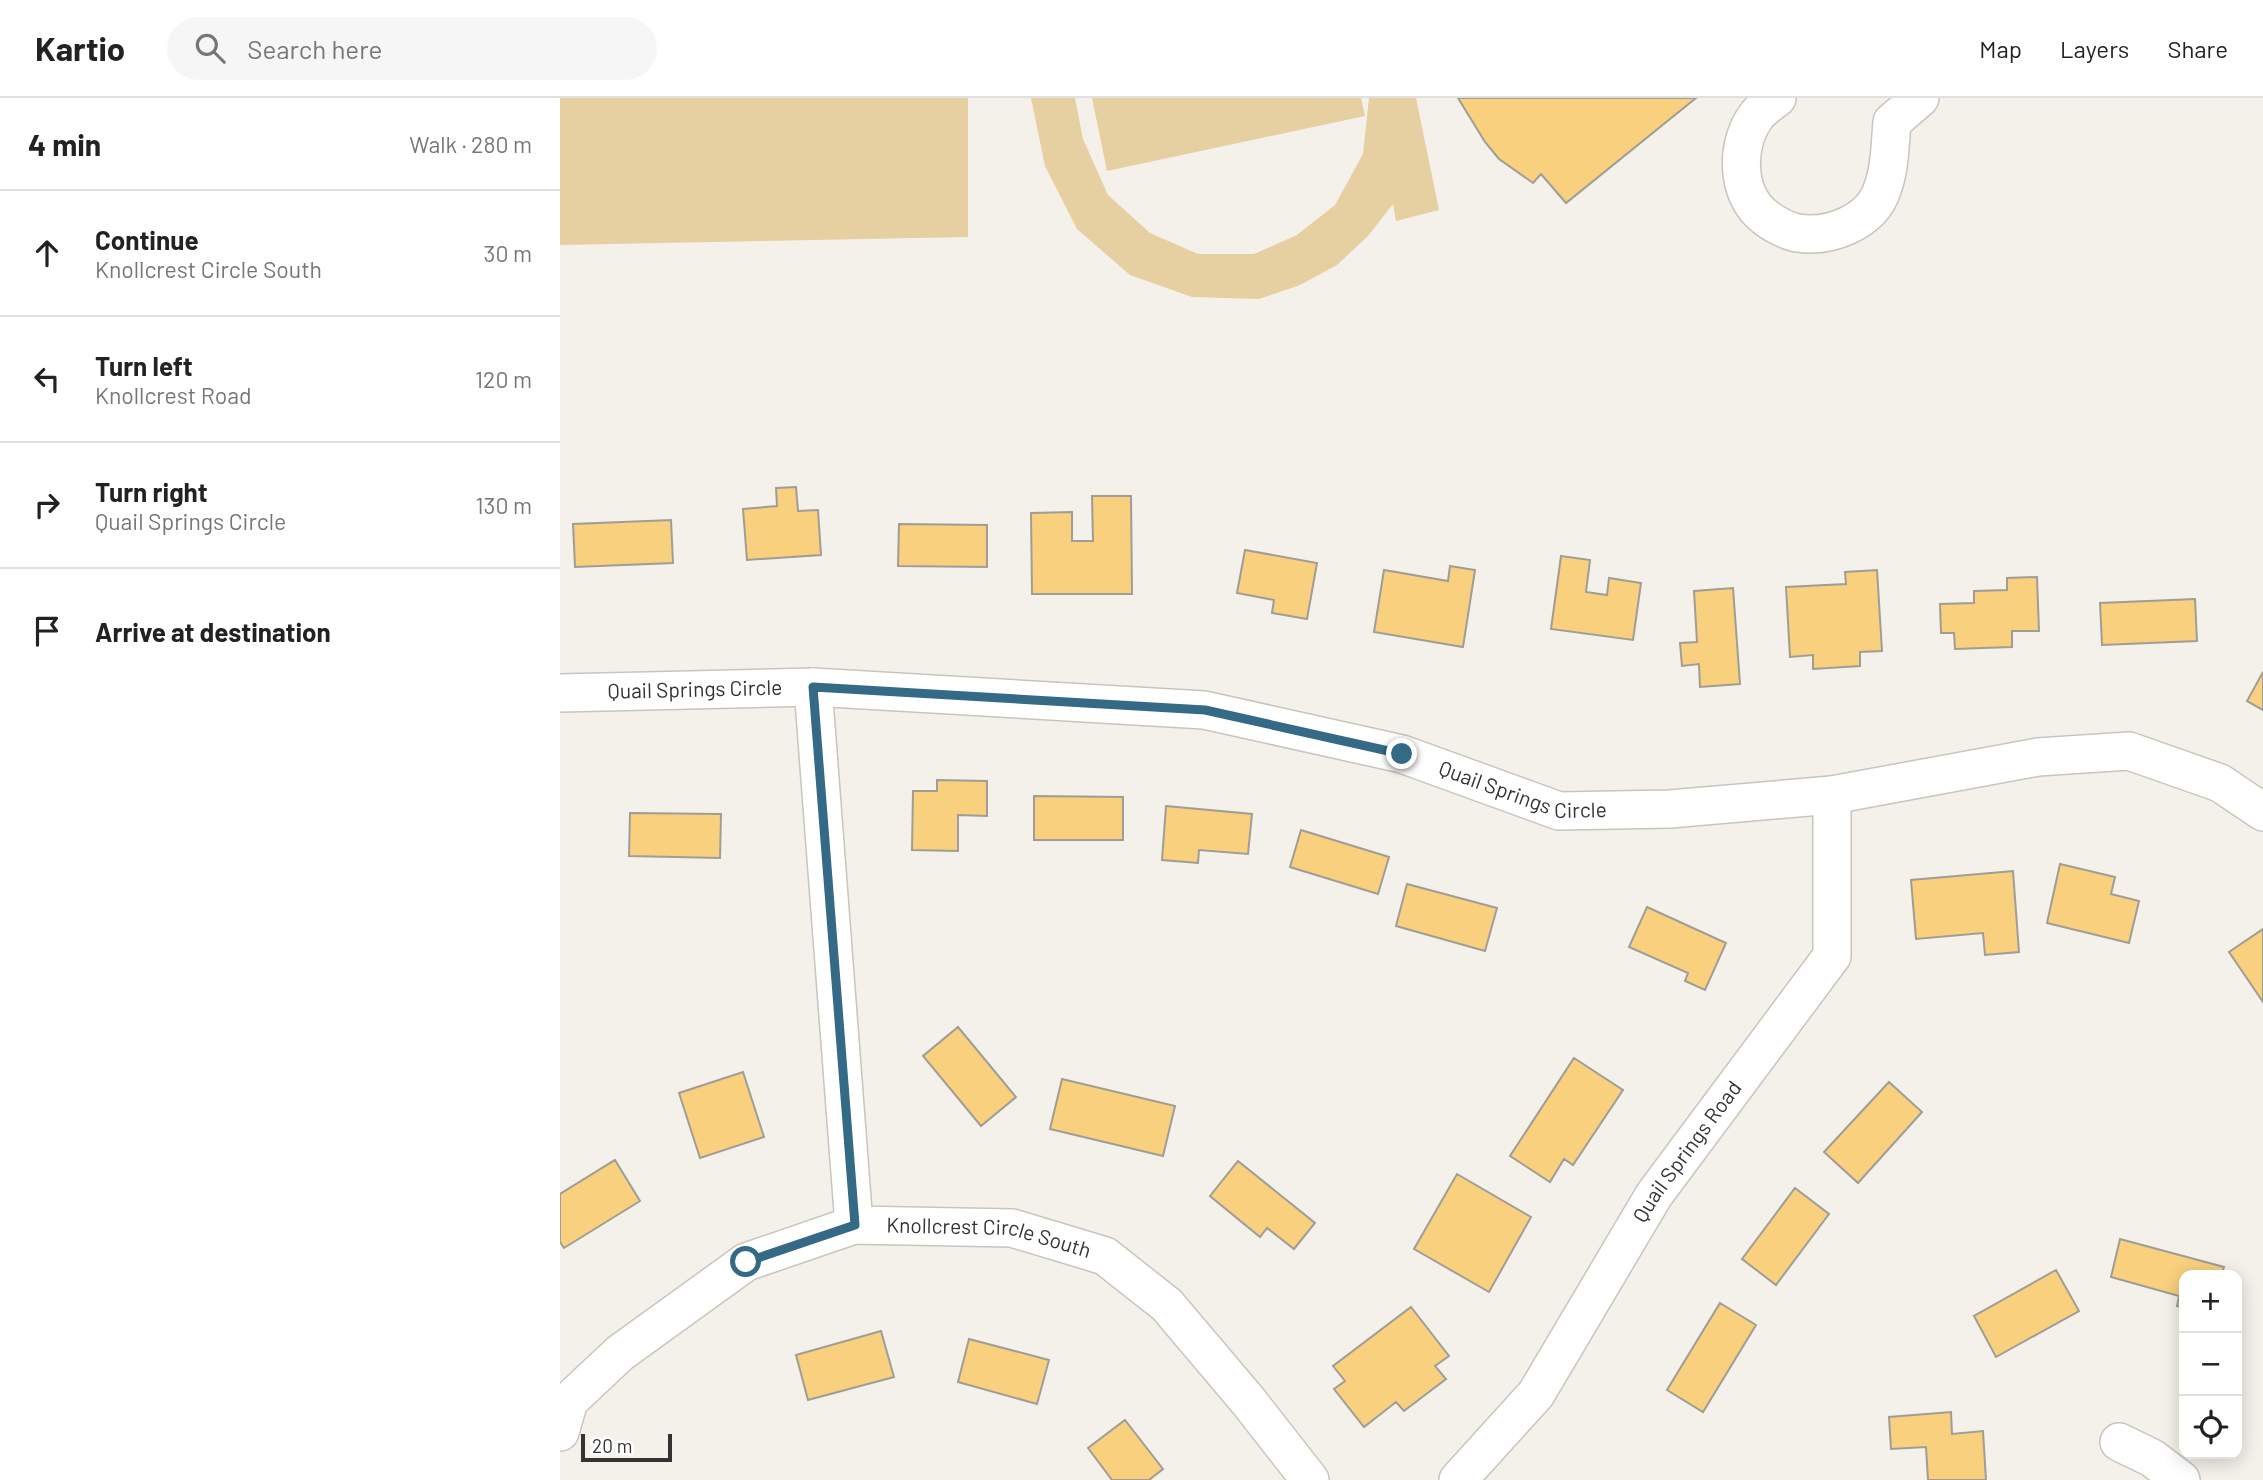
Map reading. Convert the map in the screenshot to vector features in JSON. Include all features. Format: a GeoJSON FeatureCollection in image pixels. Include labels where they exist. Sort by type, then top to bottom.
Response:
{"type":"FeatureCollection","features":[{"type":"Feature","properties":{"kind":"street"},"geometry":{"type":"LineString","coordinates":[[1777,98],[1757,115],[1743,140],[1741,168],[1746,194],[1764,217],[1797,233],[1834,231],[1861,220],[1881,193],[1889,158],[1892,122],[1920,98]]}},
{"type":"Feature","properties":{"kind":"street"},"geometry":{"type":"LineString","coordinates":[[813,687],[855,1225]]}},
{"type":"Feature","properties":{"kind":"street","name":"Quail Springs Circle"},"geometry":{"type":"LineString","coordinates":[[560,692],[813,687],[1205,710],[1402,754],[1559,811],[1670,810],[1832,795],[2038,757],[2129,751],[2221,783],[2263,812]]}},
{"type":"Feature","properties":{"kind":"street","name":"Quail Springs Road"},"geometry":{"type":"LineString","coordinates":[[1458,1480],[1536,1394],[1654,1195],[1832,956],[1832,795]]}},
{"type":"Feature","properties":{"kind":"street","name":"Knollcrest Circle South"},"geometry":{"type":"LineString","coordinates":[[560,1432],[569,1401],[620,1353],[746,1262],[855,1225],[1012,1228],[1105,1256],[1167,1305],[1249,1402],[1310,1480]]}},
{"type":"Feature","properties":{"kind":"street"},"geometry":{"type":"LineString","coordinates":[[2119,1442],[2152,1458],[2181,1480]]}},
{"type":"Feature","properties":{"kind":"shaded area"},"geometry":{"type":"Polygon","coordinates":[[[560,98],[968,98],[968,237],[560,245],[560,98]]]}},
{"type":"Feature","properties":{"kind":"shaded area"},"geometry":{"type":"Polygon","coordinates":[[[1031,98],[1075,98],[1083,139],[1108,195],[1150,233],[1198,254],[1254,254],[1297,235],[1335,205],[1363,154],[1369,98],[1416,98],[1439,210],[1396,221],[1393,204],[1368,236],[1337,265],[1300,285],[1259,299],[1192,297],[1130,275],[1077,229],[1045,166],[1031,98]]]}},
{"type":"Feature","properties":{"kind":"shaded area"},"geometry":{"type":"Polygon","coordinates":[[[1092,98],[1361,98],[1365,116],[1107,171],[1092,98]]]}},
{"type":"Feature","properties":{"kind":"building"},"geometry":{"type":"Polygon","coordinates":[[[1458,98],[1696,98],[1566,203],[1541,174],[1533,183],[1499,159],[1485,142],[1458,98]]]}},
{"type":"Feature","properties":{"kind":"building"},"geometry":{"type":"Polygon","coordinates":[[[796,487],[798,511],[818,510],[821,555],[747,560],[743,509],[777,506],[776,488],[796,487]]]}},
{"type":"Feature","properties":{"kind":"building"},"geometry":{"type":"Polygon","coordinates":[[[1092,496],[1131,496],[1132,594],[1032,594],[1031,513],[1072,512],[1072,541],[1093,541],[1092,496]]]}},
{"type":"Feature","properties":{"kind":"building"},"geometry":{"type":"Polygon","coordinates":[[[671,520],[673,563],[575,567],[573,524],[671,520]]]}},
{"type":"Feature","properties":{"kind":"building"},"geometry":{"type":"Polygon","coordinates":[[[899,524],[987,525],[987,567],[898,566],[899,524]]]}},
{"type":"Feature","properties":{"kind":"building"},"geometry":{"type":"Polygon","coordinates":[[[1245,550],[1317,563],[1307,619],[1272,613],[1274,600],[1237,593],[1245,550]]]}},
{"type":"Feature","properties":{"kind":"building"},"geometry":{"type":"Polygon","coordinates":[[[1561,556],[1590,560],[1586,592],[1607,595],[1609,578],[1641,583],[1633,640],[1551,629],[1561,556]]]}},
{"type":"Feature","properties":{"kind":"building"},"geometry":{"type":"Polygon","coordinates":[[[1450,566],[1475,570],[1463,647],[1374,632],[1384,570],[1448,581],[1450,566]]]}},
{"type":"Feature","properties":{"kind":"building"},"geometry":{"type":"Polygon","coordinates":[[[1877,570],[1882,651],[1860,652],[1860,666],[1813,669],[1813,655],[1790,657],[1786,587],[1846,584],[1845,572],[1877,570]]]}},
{"type":"Feature","properties":{"kind":"building"},"geometry":{"type":"Polygon","coordinates":[[[2037,577],[2039,631],[2012,631],[2012,647],[1955,649],[1954,633],[1941,633],[1940,604],[1974,603],[1974,591],[2007,590],[2007,578],[2037,577]]]}},
{"type":"Feature","properties":{"kind":"building"},"geometry":{"type":"Polygon","coordinates":[[[1733,588],[1740,684],[1700,687],[1699,664],[1682,666],[1680,643],[1697,642],[1694,591],[1733,588]]]}},
{"type":"Feature","properties":{"kind":"building"},"geometry":{"type":"Polygon","coordinates":[[[2195,599],[2197,641],[2102,645],[2100,603],[2195,599]]]}},
{"type":"Feature","properties":{"kind":"building"},"geometry":{"type":"Polygon","coordinates":[[[2263,672],[2263,710],[2247,701],[2263,672]]]}},
{"type":"Feature","properties":{"kind":"building"},"geometry":{"type":"Polygon","coordinates":[[[937,780],[987,781],[987,816],[958,815],[958,851],[912,850],[913,791],[937,791],[937,780]]]}},
{"type":"Feature","properties":{"kind":"building"},"geometry":{"type":"Polygon","coordinates":[[[1034,796],[1123,797],[1123,840],[1034,840],[1034,796]]]}},
{"type":"Feature","properties":{"kind":"building"},"geometry":{"type":"Polygon","coordinates":[[[1166,806],[1252,814],[1248,854],[1199,850],[1198,863],[1162,860],[1166,806]]]}},
{"type":"Feature","properties":{"kind":"building"},"geometry":{"type":"Polygon","coordinates":[[[630,813],[721,814],[720,858],[629,856],[630,813]]]}},
{"type":"Feature","properties":{"kind":"building"},"geometry":{"type":"Polygon","coordinates":[[[1301,830],[1389,857],[1378,894],[1290,867],[1301,830]]]}},
{"type":"Feature","properties":{"kind":"building"},"geometry":{"type":"Polygon","coordinates":[[[2060,864],[2115,877],[2111,894],[2139,901],[2129,943],[2047,923],[2060,864]]]}},
{"type":"Feature","properties":{"kind":"building"},"geometry":{"type":"Polygon","coordinates":[[[2013,871],[2019,952],[1985,955],[1983,933],[1916,939],[1911,880],[2013,871]]]}},
{"type":"Feature","properties":{"kind":"building"},"geometry":{"type":"Polygon","coordinates":[[[1407,884],[1497,908],[1485,951],[1396,926],[1407,884]]]}},
{"type":"Feature","properties":{"kind":"building"},"geometry":{"type":"Polygon","coordinates":[[[1647,907],[1726,943],[1705,990],[1685,981],[1688,973],[1629,947],[1647,907]]]}},
{"type":"Feature","properties":{"kind":"building"},"geometry":{"type":"Polygon","coordinates":[[[2263,929],[2263,1002],[2229,952],[2263,929]]]}},
{"type":"Feature","properties":{"kind":"building"},"geometry":{"type":"Polygon","coordinates":[[[958,1027],[1016,1097],[981,1126],[923,1056],[958,1027]]]}},
{"type":"Feature","properties":{"kind":"building"},"geometry":{"type":"Polygon","coordinates":[[[1574,1058],[1623,1090],[1573,1165],[1564,1159],[1550,1182],[1510,1156],[1574,1058]]]}},
{"type":"Feature","properties":{"kind":"building"},"geometry":{"type":"Polygon","coordinates":[[[743,1072],[764,1137],[700,1158],[679,1093],[743,1072]]]}},
{"type":"Feature","properties":{"kind":"building"},"geometry":{"type":"Polygon","coordinates":[[[1062,1079],[1175,1106],[1163,1156],[1050,1129],[1062,1079]]]}},
{"type":"Feature","properties":{"kind":"building"},"geometry":{"type":"Polygon","coordinates":[[[1889,1082],[1922,1112],[1858,1183],[1824,1152],[1889,1082]]]}},
{"type":"Feature","properties":{"kind":"building"},"geometry":{"type":"Polygon","coordinates":[[[615,1160],[640,1201],[564,1248],[560,1242],[560,1194],[615,1160]]]}},
{"type":"Feature","properties":{"kind":"building"},"geometry":{"type":"Polygon","coordinates":[[[1238,1161],[1315,1223],[1294,1249],[1267,1228],[1260,1237],[1210,1196],[1238,1161]]]}},
{"type":"Feature","properties":{"kind":"building"},"geometry":{"type":"Polygon","coordinates":[[[1457,1174],[1531,1217],[1489,1292],[1414,1249],[1457,1174]]]}},
{"type":"Feature","properties":{"kind":"building"},"geometry":{"type":"Polygon","coordinates":[[[1795,1188],[1829,1214],[1776,1285],[1742,1259],[1795,1188]]]}},
{"type":"Feature","properties":{"kind":"building"},"geometry":{"type":"Polygon","coordinates":[[[2120,1239],[2224,1267],[2223,1270],[2179,1270],[2179,1296],[2111,1277],[2120,1239]]]}},
{"type":"Feature","properties":{"kind":"building"},"geometry":{"type":"Polygon","coordinates":[[[2056,1270],[2079,1311],[1996,1357],[1974,1316],[2056,1270]]]}},
{"type":"Feature","properties":{"kind":"building"},"geometry":{"type":"Polygon","coordinates":[[[1720,1303],[1756,1325],[1703,1412],[1667,1390],[1720,1303]]]}},
{"type":"Feature","properties":{"kind":"building"},"geometry":{"type":"Polygon","coordinates":[[[1411,1307],[1449,1356],[1435,1366],[1446,1379],[1404,1411],[1396,1402],[1364,1427],[1334,1389],[1345,1381],[1333,1366],[1411,1307]]]}},
{"type":"Feature","properties":{"kind":"building"},"geometry":{"type":"Polygon","coordinates":[[[881,1331],[894,1377],[808,1400],[796,1355],[881,1331]]]}},
{"type":"Feature","properties":{"kind":"building"},"geometry":{"type":"Polygon","coordinates":[[[969,1339],[1049,1360],[1037,1404],[958,1382],[969,1339]]]}},
{"type":"Feature","properties":{"kind":"building"},"geometry":{"type":"Polygon","coordinates":[[[1951,1412],[1952,1434],[1983,1431],[1986,1480],[1928,1480],[1926,1447],[1891,1449],[1889,1417],[1951,1412]]]}},
{"type":"Feature","properties":{"kind":"building"},"geometry":{"type":"Polygon","coordinates":[[[1125,1420],[1163,1469],[1149,1480],[1112,1480],[1088,1448],[1125,1420]]]}},
{"type":"Feature","properties":{"kind":"route"},"geometry":{"type":"LineString","coordinates":[[746,1262],[855,1225],[813,687],[1205,710],[1402,754]]}}]}
